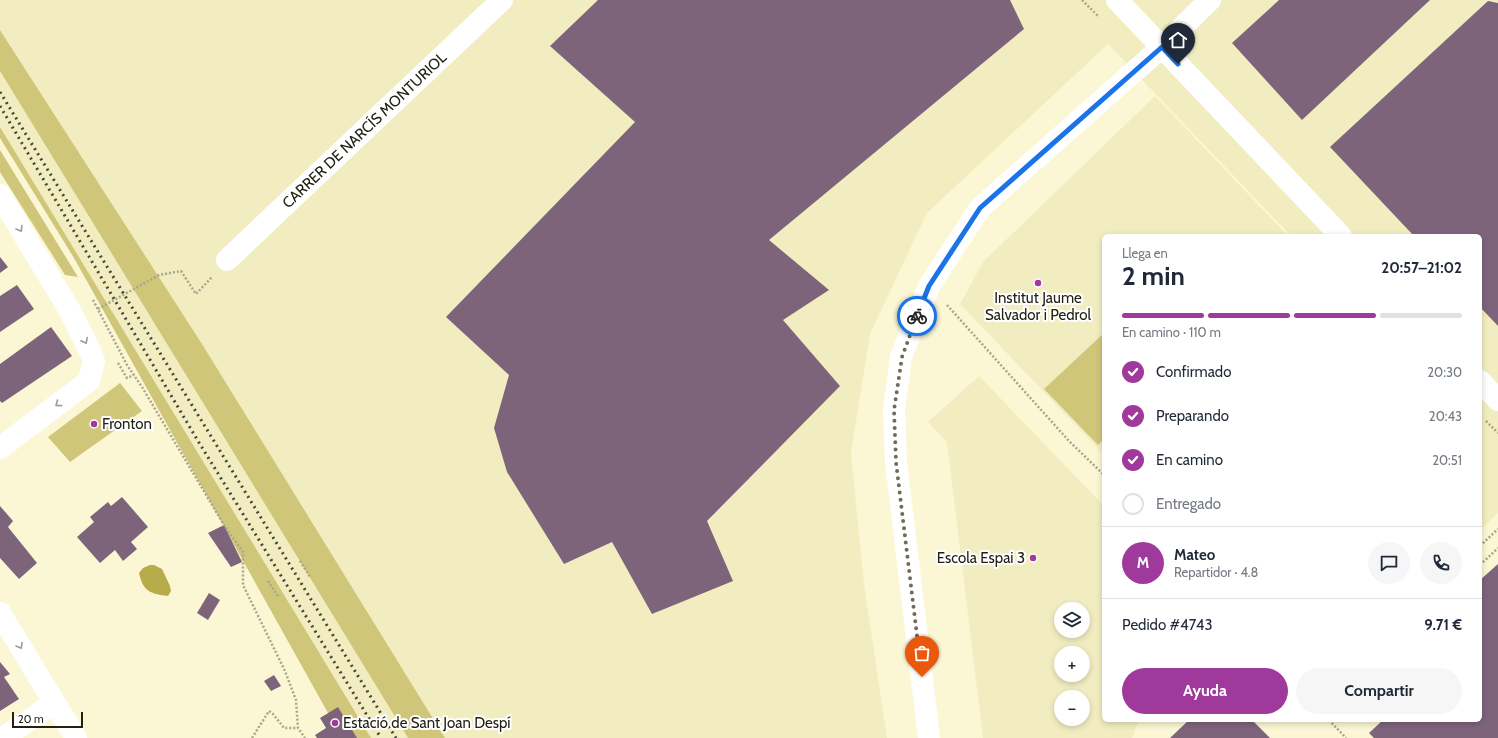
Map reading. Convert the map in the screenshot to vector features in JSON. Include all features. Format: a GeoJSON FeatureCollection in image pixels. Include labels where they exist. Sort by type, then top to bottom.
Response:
{"type":"FeatureCollection","features":[{"type":"Feature","properties":{"kind":"street","name":"CARRER DE NARCÍS MONTURIOL"},"geometry":{"type":"LineString","coordinates":[[227,260],[502,0]]}},
{"type":"Feature","properties":{"kind":"street"},"geometry":{"type":"LineString","coordinates":[[1117,0],[1339,234]]}},
{"type":"Feature","properties":{"kind":"street"},"geometry":{"type":"LineString","coordinates":[[929,738],[896,462],[894,410],[902,357],[929,286],[980,208],[1162,47],[1210,0]]}},
{"type":"Feature","properties":{"kind":"street"},"geometry":{"type":"LineString","coordinates":[[0,195],[70,311],[94,361],[89,381],[0,448]]}},
{"type":"Feature","properties":{"kind":"street"},"geometry":{"type":"LineString","coordinates":[[1482,383],[1498,400]]}},
{"type":"Feature","properties":{"kind":"street"},"geometry":{"type":"LineString","coordinates":[[0,613],[76,738]]}},
{"type":"Feature","properties":{"kind":"street"},"geometry":{"type":"LineString","coordinates":[[3,738],[54,703]]}},
{"type":"Feature","properties":{"kind":"path"},"geometry":{"type":"LineString","coordinates":[[98,309],[159,275],[181,271],[196,294],[227,260]]}},
{"type":"Feature","properties":{"kind":"path"},"geometry":{"type":"LineString","coordinates":[[929,286],[1069,441],[1102,472]]}},
{"type":"Feature","properties":{"kind":"path"},"geometry":{"type":"LineString","coordinates":[[91,297],[127,365],[224,525],[243,552],[243,584],[285,671],[296,700],[298,728],[305,738]]}},
{"type":"Feature","properties":{"kind":"path"},"geometry":{"type":"LineString","coordinates":[[127,378],[134,375]]}},
{"type":"Feature","properties":{"kind":"path"},"geometry":{"type":"LineString","coordinates":[[1484,419],[1498,433]]}},
{"type":"Feature","properties":{"kind":"path"},"geometry":{"type":"LineString","coordinates":[[1482,544],[1498,529]]}},
{"type":"Feature","properties":{"kind":"path"},"geometry":{"type":"LineString","coordinates":[[1482,563],[1498,548]]}},
{"type":"Feature","properties":{"kind":"path"},"geometry":{"type":"LineString","coordinates":[[300,561],[310,577]]}},
{"type":"Feature","properties":{"kind":"path"},"geometry":{"type":"LineString","coordinates":[[268,580],[278,596]]}},
{"type":"Feature","properties":{"kind":"path"},"geometry":{"type":"LineString","coordinates":[[252,738],[269,711],[284,728],[298,728]]}},
{"type":"Feature","properties":{"kind":"path"},"geometry":{"type":"LineString","coordinates":[[1331,722],[1346,738]]}},
{"type":"Feature","properties":{"kind":"shaded area"},"geometry":{"type":"Polygon","coordinates":[[[0,0],[1498,0],[1498,513],[1482,528],[1482,234],[1289,234],[1108,44],[927,213],[870,334],[851,453],[864,584],[887,738],[445,738],[202,344],[0,30],[0,0]]]}},
{"type":"Feature","properties":{"kind":"shaded area"},"geometry":{"type":"Polygon","coordinates":[[[0,30],[202,344],[445,738],[408,738],[0,71],[0,30]]]}},
{"type":"Feature","properties":{"kind":"shaded area"},"geometry":{"type":"Polygon","coordinates":[[[0,71],[408,738],[371,738],[0,127],[0,71]]]}},
{"type":"Feature","properties":{"kind":"shaded area","name":"Institut Jaume Salvador i Pedrol"},"geometry":{"type":"Polygon","coordinates":[[[1155,96],[1286,234],[1102,234],[1102,453],[960,304],[983,262],[1155,96]]]}},
{"type":"Feature","properties":{"kind":"shaded area"},"geometry":{"type":"Polygon","coordinates":[[[0,127],[371,738],[342,738],[74,258],[0,138],[0,127]]]}},
{"type":"Feature","properties":{"kind":"shaded area"},"geometry":{"type":"Polygon","coordinates":[[[0,150],[78,277],[65,275],[0,172],[0,150]]]}},
{"type":"Feature","properties":{"kind":"shaded area"},"geometry":{"type":"Polygon","coordinates":[[[1102,335],[1102,441],[1098,445],[1044,389],[1102,335]]]}},
{"type":"Feature","properties":{"kind":"shaded area","name":"Escola Espai 3"},"geometry":{"type":"Polygon","coordinates":[[[979,376],[1102,504],[1102,722],[1138,722],[1132,738],[983,738],[947,442],[928,422],[979,376]]]}},
{"type":"Feature","properties":{"kind":"shaded area","name":"Fronton"},"geometry":{"type":"Polygon","coordinates":[[[120,383],[142,411],[70,462],[48,437],[120,383]]]}},
{"type":"Feature","properties":{"kind":"shaded area"},"geometry":{"type":"Polygon","coordinates":[[[154,565],[162,569],[170,586],[171,591],[168,596],[152,593],[145,588],[139,573],[143,568],[154,565]]]}},
{"type":"Feature","properties":{"kind":"building"},"geometry":{"type":"Polygon","coordinates":[[[598,0],[1010,0],[1024,29],[769,240],[829,290],[783,320],[840,386],[707,521],[733,581],[652,614],[612,542],[564,564],[507,472],[494,428],[509,375],[446,317],[635,122],[550,46],[598,0]]]}},
{"type":"Feature","properties":{"kind":"building"},"geometry":{"type":"Polygon","coordinates":[[[1279,0],[1430,0],[1302,120],[1232,43],[1279,0]]]}},
{"type":"Feature","properties":{"kind":"building"},"geometry":{"type":"Polygon","coordinates":[[[1488,1],[1498,3],[1498,326],[1482,309],[1482,234],[1412,234],[1330,147],[1488,1]]]}},
{"type":"Feature","properties":{"kind":"building"},"geometry":{"type":"Polygon","coordinates":[[[0,257],[8,267],[0,273],[0,257]]]}},
{"type":"Feature","properties":{"kind":"building"},"geometry":{"type":"Polygon","coordinates":[[[17,285],[34,309],[0,332],[0,296],[17,285]]]}},
{"type":"Feature","properties":{"kind":"building"},"geometry":{"type":"Polygon","coordinates":[[[51,327],[72,356],[2,403],[0,401],[0,364],[51,327]]]}},
{"type":"Feature","properties":{"kind":"building"},"geometry":{"type":"Polygon","coordinates":[[[122,497],[148,527],[131,542],[137,549],[123,561],[115,550],[100,563],[77,537],[94,522],[90,517],[108,502],[111,506],[122,497]]]}},
{"type":"Feature","properties":{"kind":"building"},"geometry":{"type":"Polygon","coordinates":[[[0,506],[13,521],[8,527],[37,563],[19,579],[0,558],[0,506]]]}},
{"type":"Feature","properties":{"kind":"building"},"geometry":{"type":"Polygon","coordinates":[[[224,525],[242,562],[231,567],[208,533],[224,525]]]}},
{"type":"Feature","properties":{"kind":"building"},"geometry":{"type":"Polygon","coordinates":[[[1498,564],[1498,738],[1374,738],[1369,733],[1381,722],[1482,722],[1482,578],[1498,564]]]}},
{"type":"Feature","properties":{"kind":"building"},"geometry":{"type":"Polygon","coordinates":[[[209,593],[220,600],[208,620],[197,613],[209,593]]]}},
{"type":"Feature","properties":{"kind":"building"},"geometry":{"type":"Polygon","coordinates":[[[0,662],[10,674],[4,677],[19,699],[0,711],[0,662]]]}},
{"type":"Feature","properties":{"kind":"building"},"geometry":{"type":"Polygon","coordinates":[[[274,675],[281,686],[271,691],[264,681],[274,675]]]}},
{"type":"Feature","properties":{"kind":"building","name":"Estació de Sant Joan Despí"},"geometry":{"type":"Polygon","coordinates":[[[338,707],[357,738],[317,738],[315,735],[326,728],[320,718],[338,707]]]}},
{"type":"Feature","properties":{"kind":"building"},"geometry":{"type":"Polygon","coordinates":[[[1187,722],[1254,722],[1270,738],[1170,738],[1187,722]]]}},
{"type":"Feature","properties":{"kind":"railway"},"geometry":{"type":"LineString","coordinates":[[0,92],[396,738]]}},
{"type":"Feature","properties":{"kind":"railway"},"geometry":{"type":"LineString","coordinates":[[0,106],[198,441],[381,738]]}},
{"type":"Feature","properties":{"kind":"way so far"},"geometry":{"type":"LineString","coordinates":[[917,316],[902,357],[894,410],[896,462],[922,677]]}},
{"type":"Feature","properties":{"kind":"place","name":"Institut Jaume Salvador i Pedrol"},"geometry":{"type":"Point","coordinates":[1038,283]}},
{"type":"Feature","properties":{"kind":"place","name":"Fronton"},"geometry":{"type":"Point","coordinates":[94,424]}},
{"type":"Feature","properties":{"kind":"place","name":"Escola Espai 3"},"geometry":{"type":"Point","coordinates":[1033,558]}},
{"type":"Feature","properties":{"kind":"place","name":"Estació de Sant Joan Despí"},"geometry":{"type":"Point","coordinates":[335,723]}},
{"type":"Feature","properties":{"kind":"route"},"geometry":{"type":"LineString","coordinates":[[917,316],[929,286],[980,208],[1162,47],[1178,64]]}}]}
